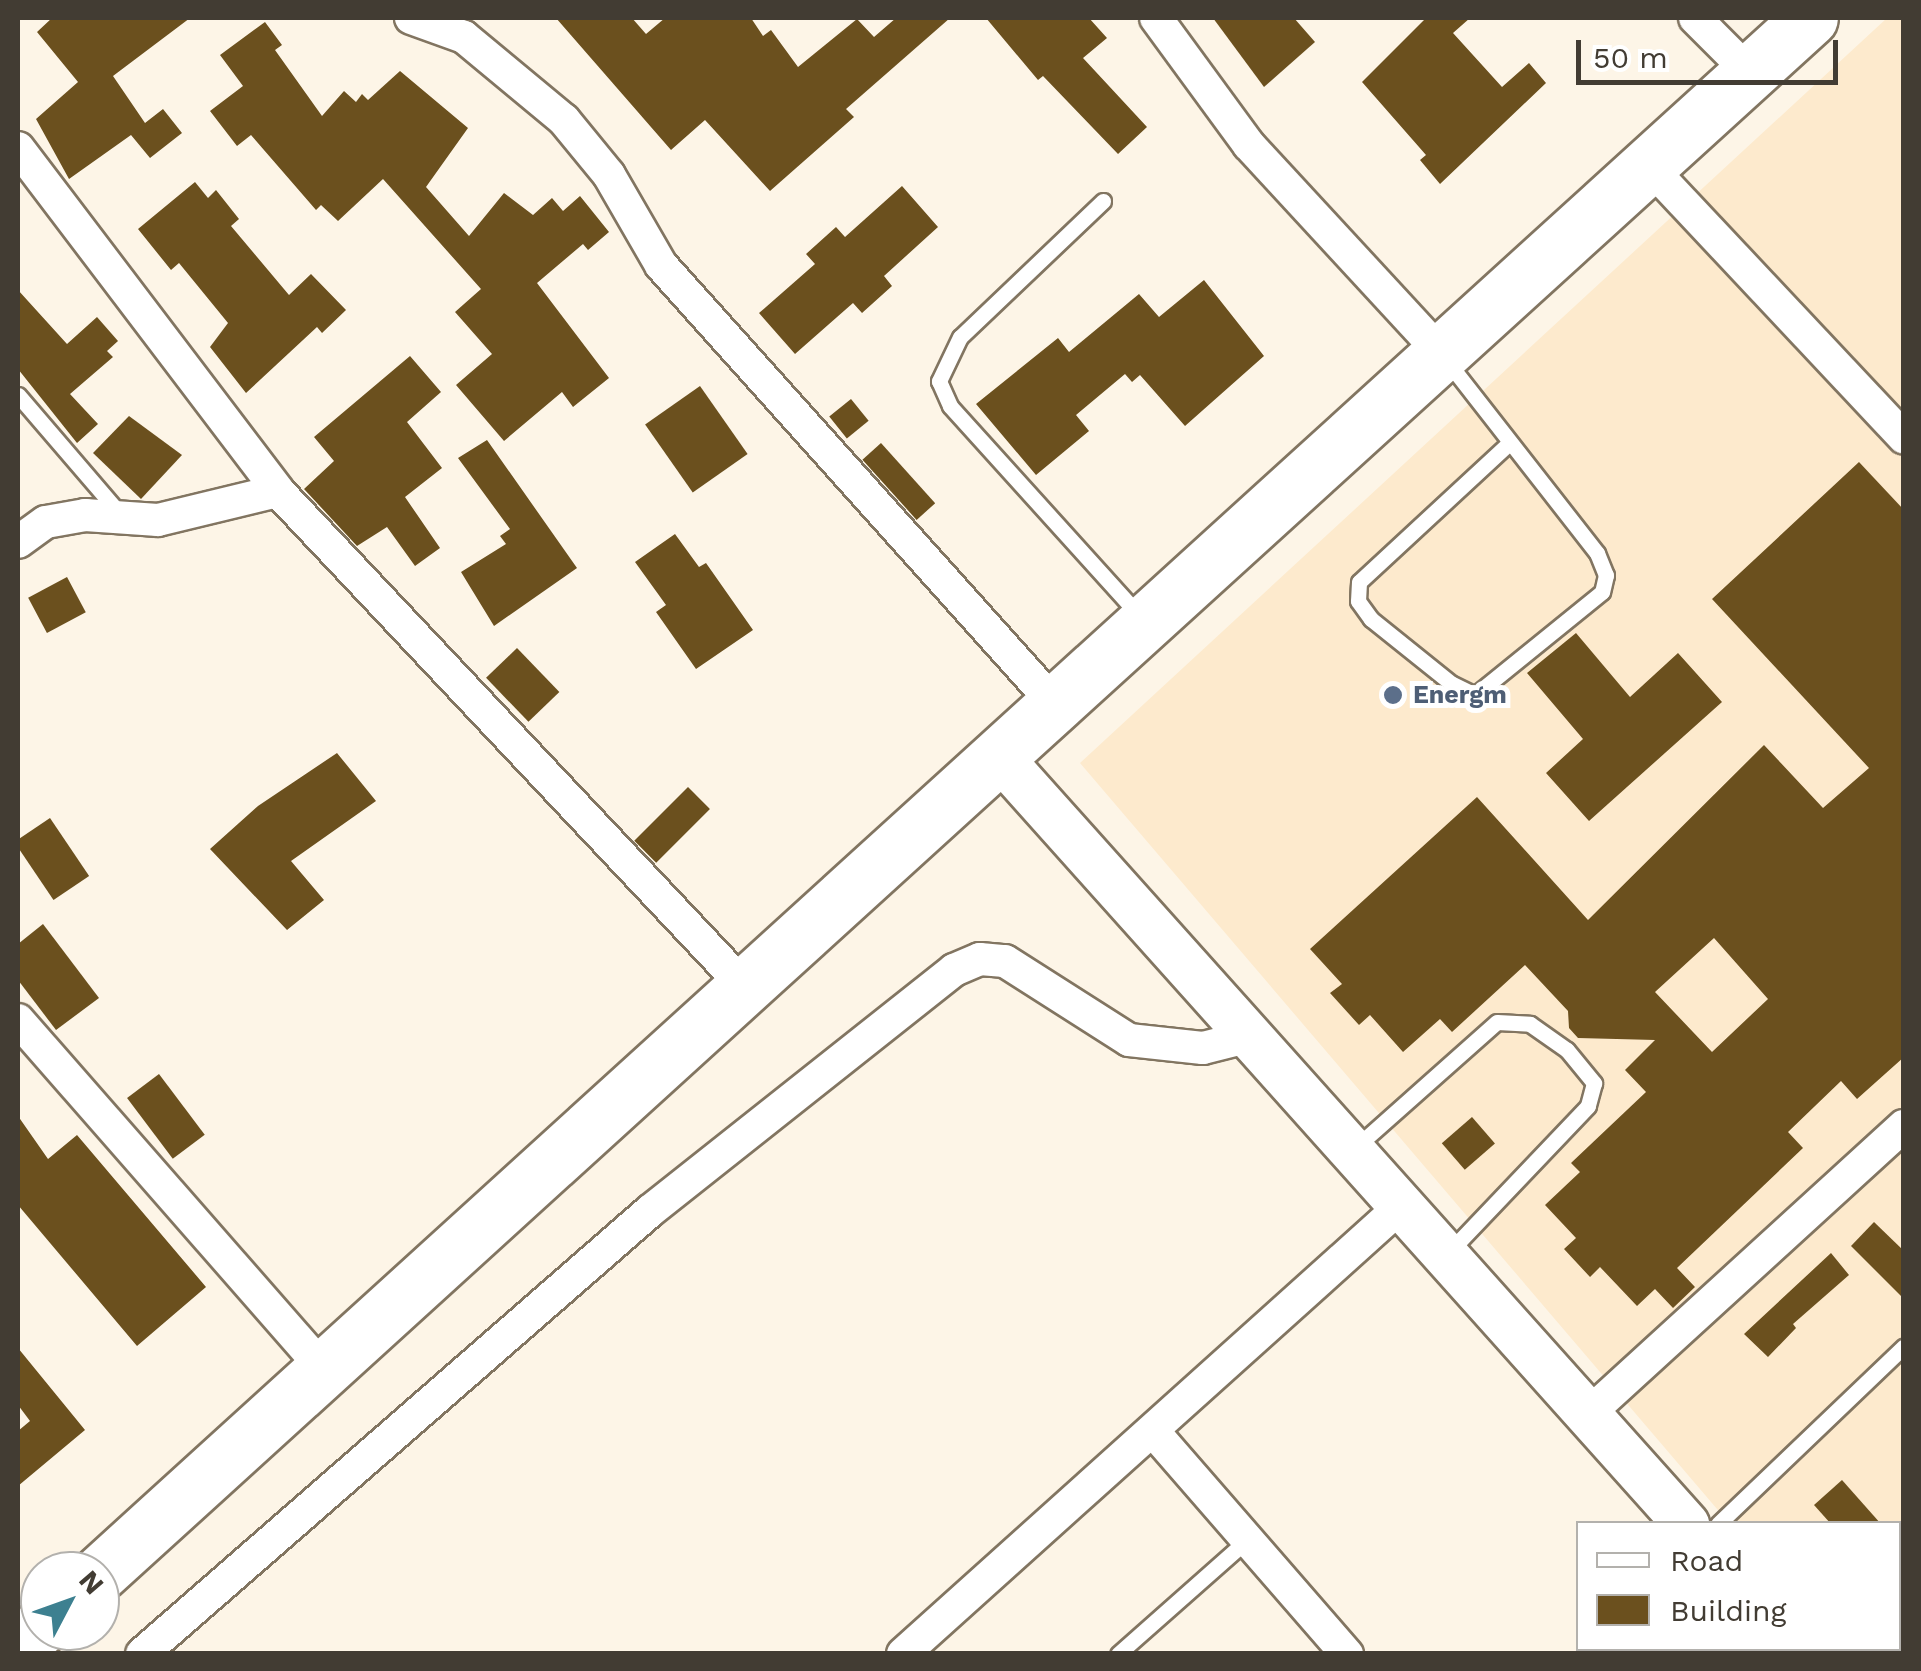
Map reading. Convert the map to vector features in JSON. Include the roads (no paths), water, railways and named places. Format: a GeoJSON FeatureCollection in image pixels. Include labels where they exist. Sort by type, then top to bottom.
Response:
{"type":"FeatureCollection","features":[{"type":"Feature","properties":{"kind":"highway"},"geometry":{"type":"LineString","coordinates":[[120,1555],[1052,702],[1810,18]]}},
{"type":"Feature","properties":{"kind":"street"},"geometry":{"type":"LineString","coordinates":[[411,18],[464,37],[564,120],[609,175],[661,265],[1052,702]]}},
{"type":"Feature","properties":{"kind":"street"},"geometry":{"type":"LineString","coordinates":[[1156,18],[1249,145],[1442,354]]}},
{"type":"Feature","properties":{"kind":"street"},"geometry":{"type":"LineString","coordinates":[[1695,18],[1750,73]]}},
{"type":"Feature","properties":{"kind":"street"},"geometry":{"type":"LineString","coordinates":[[18,148],[278,491],[744,986]]}},
{"type":"Feature","properties":{"kind":"street"},"geometry":{"type":"LineString","coordinates":[[1648,165],[1904,438]]}},
{"type":"Feature","properties":{"kind":"street"},"geometry":{"type":"LineString","coordinates":[[18,542],[46,522],[85,515],[126,522],[278,491]]}},
{"type":"Feature","properties":{"kind":"street"},"geometry":{"type":"LineString","coordinates":[[996,754],[1398,1209],[1683,1521]]}},
{"type":"Feature","properties":{"kind":"street"},"geometry":{"type":"LineString","coordinates":[[142,1654],[650,1211],[954,970],[980,958],[1005,961],[1129,1040],[1204,1048],[1246,1037]]}},
{"type":"Feature","properties":{"kind":"street"},"geometry":{"type":"LineString","coordinates":[[18,1020],[324,1368]]}},
{"type":"Feature","properties":{"kind":"street"},"geometry":{"type":"LineString","coordinates":[[1586,1416],[1904,1126]]}},
{"type":"Feature","properties":{"kind":"street"},"geometry":{"type":"LineString","coordinates":[[903,1654],[1398,1209]]}},
{"type":"Feature","properties":{"kind":"street"},"geometry":{"type":"LineString","coordinates":[[1153,1431],[1346,1654]]}},
{"type":"Feature","properties":{"kind":"lane"},"geometry":{"type":"LineString","coordinates":[[1102,200],[960,337],[938,381],[950,406],[1144,621]]}},
{"type":"Feature","properties":{"kind":"lane"},"geometry":{"type":"LineString","coordinates":[[1442,354],[1597,553],[1606,575],[1602,592],[1495,685],[1475,695],[1371,619],[1358,601],[1359,582],[1509,444]]}},
{"type":"Feature","properties":{"kind":"lane"},"geometry":{"type":"LineString","coordinates":[[18,395],[126,522]]}},
{"type":"Feature","properties":{"kind":"lane"},"geometry":{"type":"LineString","coordinates":[[1349,1153],[1497,1022],[1530,1024],[1566,1050],[1594,1083],[1588,1106],[1442,1258]]}},
{"type":"Feature","properties":{"kind":"lane"},"geometry":{"type":"LineString","coordinates":[[1721,1521],[1904,1346]]}},
{"type":"Feature","properties":{"kind":"lane"},"geometry":{"type":"LineString","coordinates":[[1118,1654],[1249,1538]]}},
{"type":"Feature","properties":{"kind":"place","name":"Energm"},"geometry":{"type":"Point","coordinates":[1393,695]}}]}
